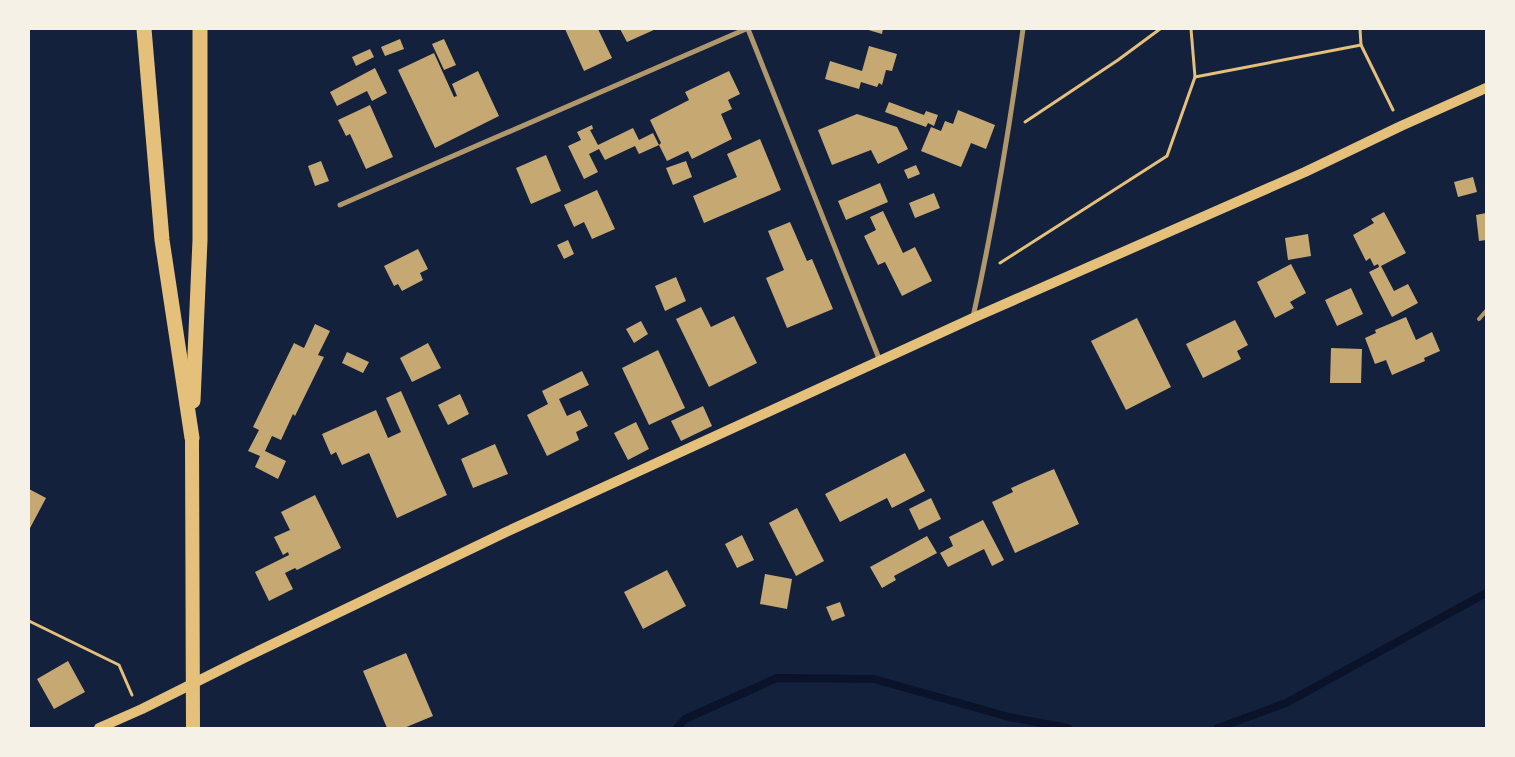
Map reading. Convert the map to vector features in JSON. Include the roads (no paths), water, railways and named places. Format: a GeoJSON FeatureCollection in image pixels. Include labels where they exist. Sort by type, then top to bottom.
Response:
{"type":"FeatureCollection","features":[{"type":"Feature","properties":{"kind":"highway"},"geometry":{"type":"LineString","coordinates":[[144,29],[162,240],[192,438]]}},
{"type":"Feature","properties":{"kind":"highway"},"geometry":{"type":"LineString","coordinates":[[193,728],[192,438],[200,240],[200,29]]}},
{"type":"Feature","properties":{"kind":"main road"},"geometry":{"type":"LineString","coordinates":[[99,728],[142,709],[506,532],[973,318],[1305,172],[1486,88]]}},
{"type":"Feature","properties":{"kind":"street"},"geometry":{"type":"LineString","coordinates":[[340,205],[747,29],[880,361]]}},
{"type":"Feature","properties":{"kind":"street"},"geometry":{"type":"LineString","coordinates":[[973,318],[1009,132],[1023,29]]}},
{"type":"Feature","properties":{"kind":"lane"},"geometry":{"type":"LineString","coordinates":[[1478,319],[1486,311]]}},
{"type":"Feature","properties":{"kind":"waterway"},"geometry":{"type":"LineString","coordinates":[[1218,728],[1286,703],[1486,593]]}},
{"type":"Feature","properties":{"kind":"waterway"},"geometry":{"type":"LineString","coordinates":[[677,728],[685,719],[777,678],[874,679],[1009,717],[1068,728]]}}]}
